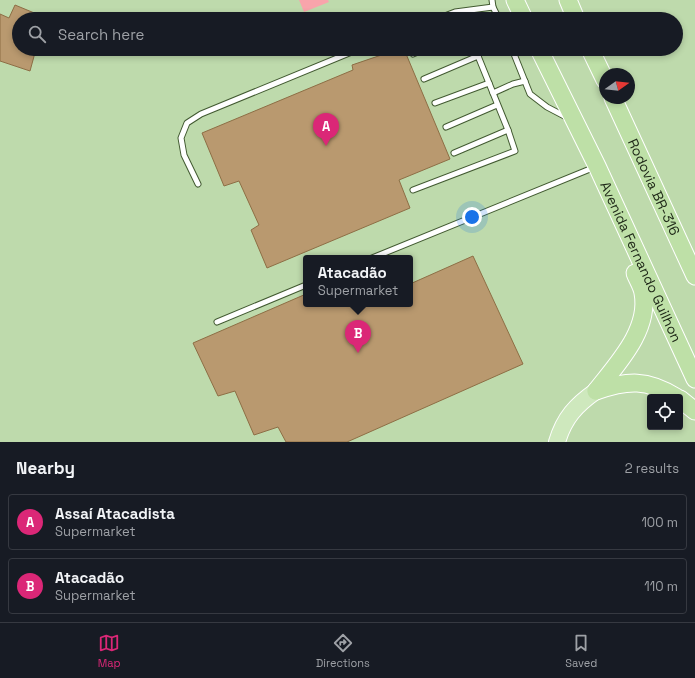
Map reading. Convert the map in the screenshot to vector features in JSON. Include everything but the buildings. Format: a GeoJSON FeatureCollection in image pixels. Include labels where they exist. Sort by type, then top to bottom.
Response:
{"type":"FeatureCollection","features":[{"type":"Feature","properties":{"kind":"highway"},"geometry":{"type":"LineString","coordinates":[[515,0],[521,12]]}},
{"type":"Feature","properties":{"kind":"highway"},"geometry":{"type":"LineString","coordinates":[[568,0],[573,12]]}},
{"type":"Feature","properties":{"kind":"highway"},"geometry":{"type":"LineString","coordinates":[[542,56],[597,166]]}},
{"type":"Feature","properties":{"kind":"highway"},"geometry":{"type":"LineString","coordinates":[[593,56],[599,68]]}},
{"type":"Feature","properties":{"kind":"highway","name":"Rodovia BR-316"},"geometry":{"type":"LineString","coordinates":[[616,104],[688,249],[695,276]]}},
{"type":"Feature","properties":{"kind":"highway","name":"Avenida Fernando Guilhon"},"geometry":{"type":"LineString","coordinates":[[597,166],[695,379]]}},
{"type":"Feature","properties":{"kind":"highway"},"geometry":{"type":"LineString","coordinates":[[596,391],[632,343],[640,324],[644,308],[643,292],[602,197],[605,184]]}},
{"type":"Feature","properties":{"kind":"highway"},"geometry":{"type":"LineString","coordinates":[[596,391],[618,384],[641,383],[670,394]]}},
{"type":"Feature","properties":{"kind":"highway"},"geometry":{"type":"LineString","coordinates":[[683,401],[695,411]]}},
{"type":"Feature","properties":{"kind":"main road"},"geometry":{"type":"LineString","coordinates":[[557,442],[559,434],[570,414],[578,405],[596,391]]}},
{"type":"Feature","properties":{"kind":"lane"},"geometry":{"type":"LineString","coordinates":[[492,0],[496,12]]}},
{"type":"Feature","properties":{"kind":"lane"},"geometry":{"type":"LineString","coordinates":[[455,12],[493,7]]}},
{"type":"Feature","properties":{"kind":"lane"},"geometry":{"type":"LineString","coordinates":[[198,184],[184,155],[181,138],[187,123],[201,114],[342,56]]}},
{"type":"Feature","properties":{"kind":"lane"},"geometry":{"type":"LineString","coordinates":[[413,190],[515,151],[478,56],[424,79]]}},
{"type":"Feature","properties":{"kind":"lane"},"geometry":{"type":"LineString","coordinates":[[515,56],[530,94],[547,107],[574,121]]}},
{"type":"Feature","properties":{"kind":"lane"},"geometry":{"type":"LineString","coordinates":[[493,93],[513,84],[525,81]]}},
{"type":"Feature","properties":{"kind":"lane"},"geometry":{"type":"LineString","coordinates":[[435,103],[489,82]]}},
{"type":"Feature","properties":{"kind":"lane"},"geometry":{"type":"LineString","coordinates":[[446,127],[497,105]]}},
{"type":"Feature","properties":{"kind":"lane"},"geometry":{"type":"LineString","coordinates":[[454,153],[508,130]]}},
{"type":"Feature","properties":{"kind":"lane"},"geometry":{"type":"LineString","coordinates":[[379,255],[597,166]]}},
{"type":"Feature","properties":{"kind":"lane"},"geometry":{"type":"LineString","coordinates":[[217,322],[303,286]]}},
{"type":"Feature","properties":{"kind":"shaded area"},"geometry":{"type":"Polygon","coordinates":[[[299,0],[328,0],[329,2],[304,12],[299,0]]]}},
{"type":"Feature","properties":{"kind":"place","name":"Assaí Atacadista"},"geometry":{"type":"Point","coordinates":[326,146]}},
{"type":"Feature","properties":{"kind":"place","name":"Atacadão"},"geometry":{"type":"Point","coordinates":[358,353]}}]}
